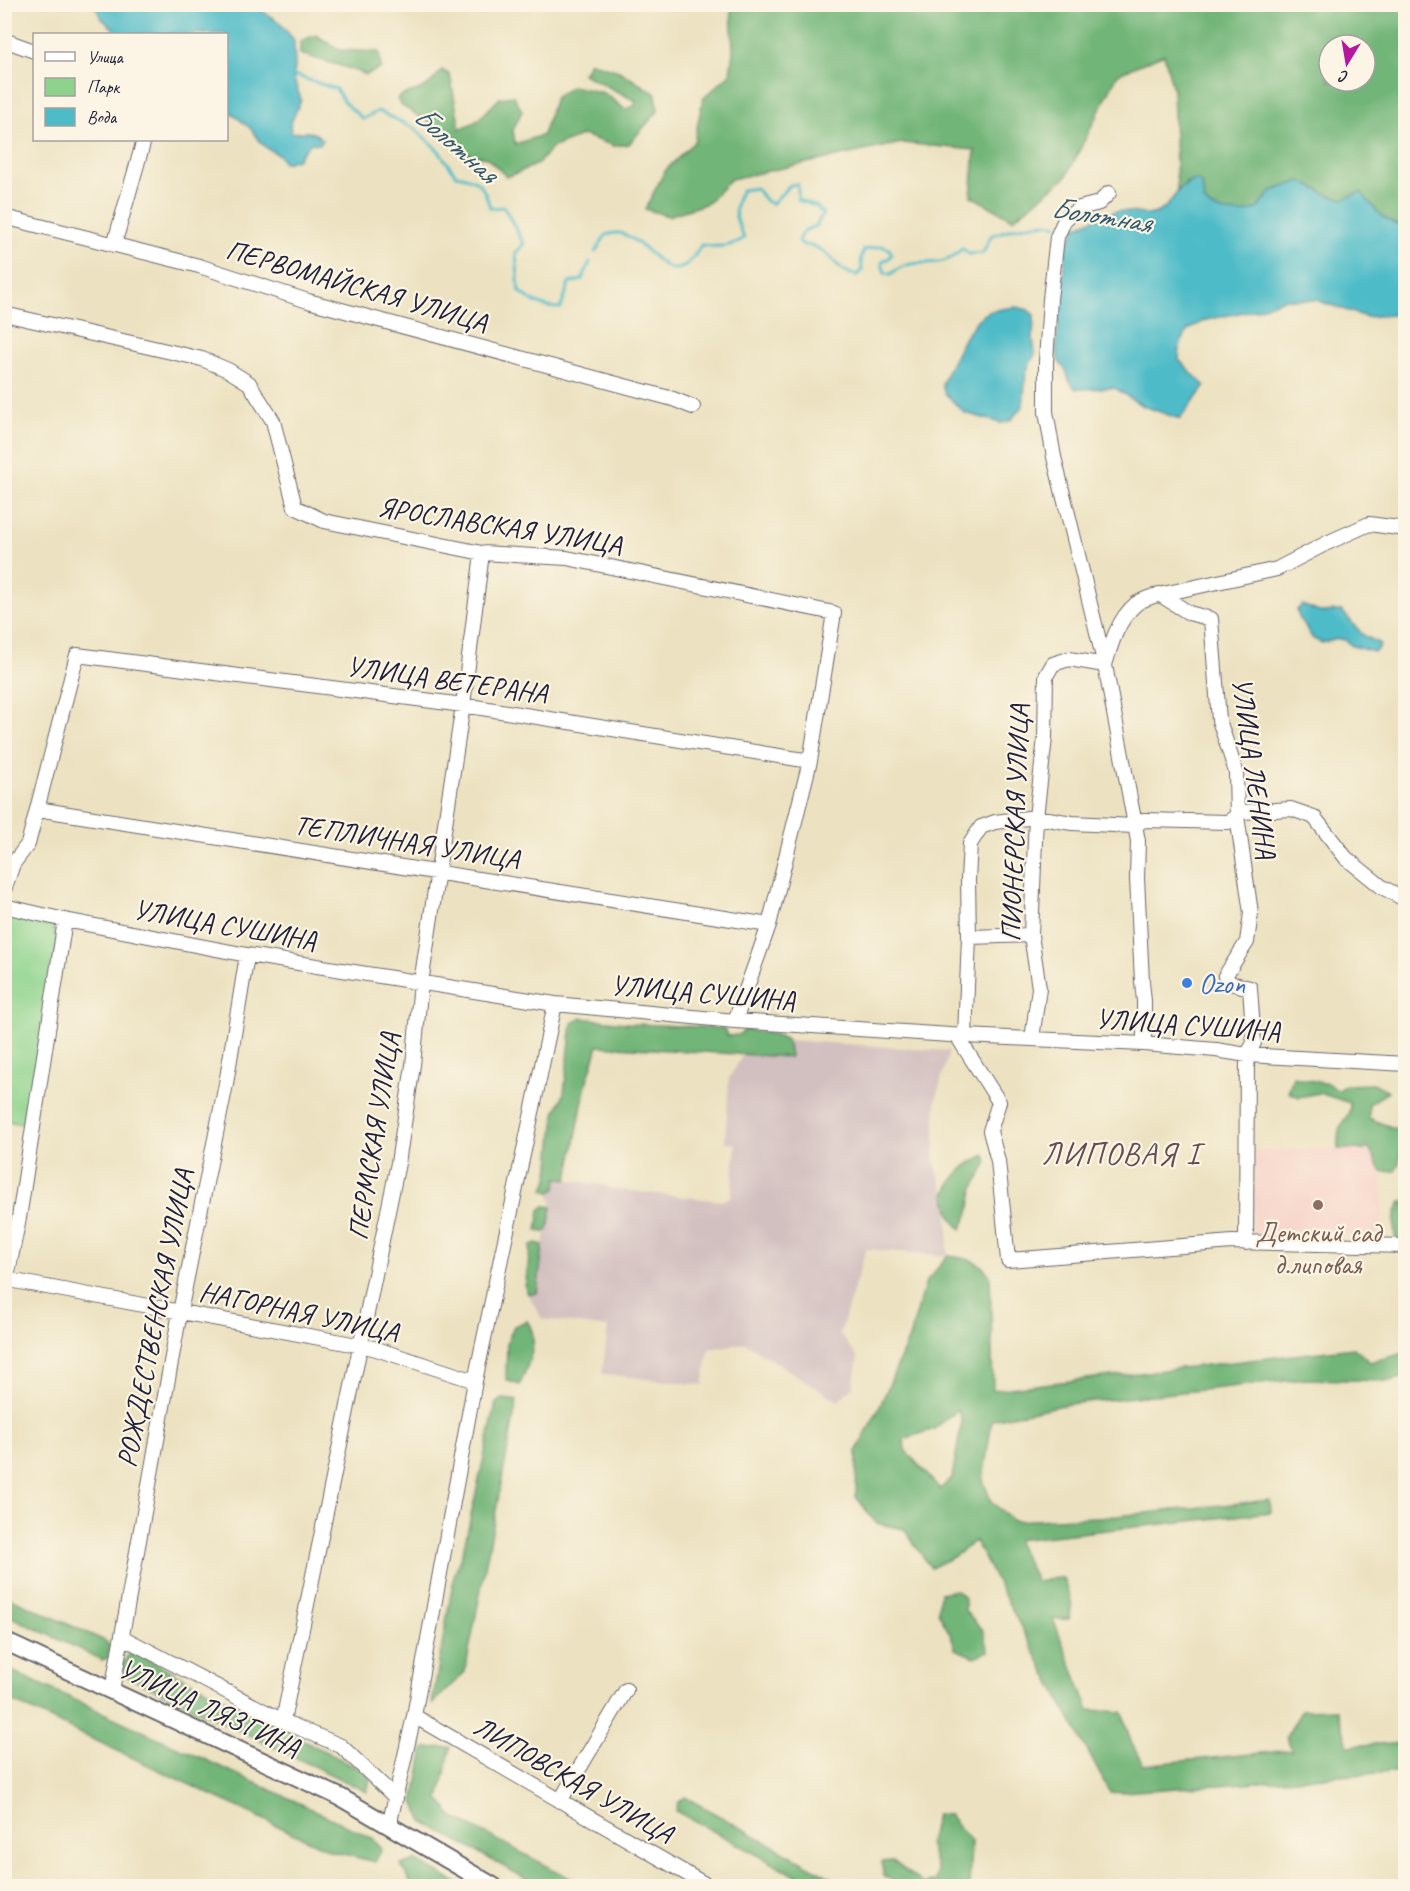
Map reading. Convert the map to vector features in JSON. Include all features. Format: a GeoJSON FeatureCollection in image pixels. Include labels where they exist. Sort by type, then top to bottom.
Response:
{"type":"FeatureCollection","features":[{"type":"Feature","properties":{"kind":"main road","name":"УЛИЦА ЛЯЗГИНА"},"geometry":{"type":"LineString","coordinates":[[4,1641],[340,1797],[493,1887]]}},
{"type":"Feature","properties":{"kind":"street"},"geometry":{"type":"LineString","coordinates":[[4,40],[33,51]]}},
{"type":"Feature","properties":{"kind":"street"},"geometry":{"type":"LineString","coordinates":[[114,245],[144,141]]}},
{"type":"Feature","properties":{"kind":"street"},"geometry":{"type":"LineString","coordinates":[[1109,193],[1099,203],[1080,208],[1065,219],[1057,237],[1048,330],[1046,412],[1054,457],[1105,665],[1138,842],[1137,878],[1144,1001],[1144,1044]]}},
{"type":"Feature","properties":{"kind":"street","name":"ПЕРВОМАЙСКАЯ УЛИЦА"},"geometry":{"type":"LineString","coordinates":[[4,217],[199,267],[308,301],[673,399],[693,407]]}},
{"type":"Feature","properties":{"kind":"street","name":"ЯРОСЛАВСКАЯ УЛИЦА"},"geometry":{"type":"LineString","coordinates":[[4,314],[202,359],[228,370],[249,383],[273,421],[295,507],[324,521],[482,553],[567,558],[834,613],[810,761]]}},
{"type":"Feature","properties":{"kind":"street"},"geometry":{"type":"LineString","coordinates":[[1105,665],[1110,645],[1123,620],[1136,603],[1159,594],[1235,576],[1277,569],[1369,524],[1406,529]]}},
{"type":"Feature","properties":{"kind":"street","name":"ПЕРМСКАЯ УЛИЦА"},"geometry":{"type":"LineString","coordinates":[[283,1721],[398,1163],[413,1065],[421,983],[463,705],[482,553]]}},
{"type":"Feature","properties":{"kind":"street","name":"УЛИЦА ЛЕНИНА"},"geometry":{"type":"LineString","coordinates":[[1159,594],[1189,613],[1211,619],[1219,720],[1236,772],[1237,816],[1251,913],[1247,942],[1225,976],[1230,983],[1250,988],[1254,1043],[1246,1054],[1246,1243]]}},
{"type":"Feature","properties":{"kind":"street","name":"УЛИЦА ВЕТЕРАНА"},"geometry":{"type":"LineString","coordinates":[[37,809],[77,656],[463,705],[810,761]]}},
{"type":"Feature","properties":{"kind":"street","name":"ПИОНЕРСКАЯ УЛИЦА"},"geometry":{"type":"LineString","coordinates":[[1032,1039],[1039,988],[1031,935],[1036,817],[1045,738],[1046,676],[1053,664],[1069,659],[1105,665]]}},
{"type":"Feature","properties":{"kind":"street"},"geometry":{"type":"LineString","coordinates":[[735,1021],[769,925],[810,761]]}},
{"type":"Feature","properties":{"kind":"street"},"geometry":{"type":"LineString","coordinates":[[4,890],[13,864],[28,844],[37,809]]}},
{"type":"Feature","properties":{"kind":"street","name":"ТЕПЛИЧНАЯ УЛИЦА"},"geometry":{"type":"LineString","coordinates":[[37,809],[769,925]]}},
{"type":"Feature","properties":{"kind":"street"},"geometry":{"type":"LineString","coordinates":[[1406,900],[1382,887],[1346,858],[1314,817],[1291,809],[1242,812],[1228,822],[1144,820],[1134,826],[1072,823],[1036,817],[995,822],[981,827],[970,844],[969,937],[961,1036],[999,1102],[990,1131],[998,1161],[1008,1260],[1232,1242],[1406,1246]]}},
{"type":"Feature","properties":{"kind":"street","name":"УЛИЦА СУШИНА"},"geometry":{"type":"LineString","coordinates":[[4,906],[247,956],[555,1004],[735,1021],[961,1036],[1144,1044],[1246,1054],[1406,1064]]}},
{"type":"Feature","properties":{"kind":"street"},"geometry":{"type":"LineString","coordinates":[[5,1283],[34,1124],[65,920]]}},
{"type":"Feature","properties":{"kind":"street"},"geometry":{"type":"LineString","coordinates":[[969,937],[1031,935]]}},
{"type":"Feature","properties":{"kind":"street","name":"РОЖДЕСТВЕНСКАЯ УЛИЦА"},"geometry":{"type":"LineString","coordinates":[[112,1691],[180,1312],[226,1084],[247,956]]}},
{"type":"Feature","properties":{"kind":"street"},"geometry":{"type":"LineString","coordinates":[[391,1827],[391,1817],[414,1716],[475,1381],[555,1004]]}},
{"type":"Feature","properties":{"kind":"street","name":"НАГОРНАЯ УЛИЦА"},"geometry":{"type":"LineString","coordinates":[[5,1283],[180,1312],[361,1346],[475,1381]]}},
{"type":"Feature","properties":{"kind":"street"},"geometry":{"type":"LineString","coordinates":[[122,1636],[283,1721],[341,1746],[396,1798]]}},
{"type":"Feature","properties":{"kind":"street"},"geometry":{"type":"LineString","coordinates":[[560,1801],[626,1690]]}},
{"type":"Feature","properties":{"kind":"street","name":"ЛИПОВСКАЯ УЛИЦА"},"geometry":{"type":"LineString","coordinates":[[414,1716],[708,1887]]}},
{"type":"Feature","properties":{"kind":"shaded area"},"geometry":{"type":"Polygon","coordinates":[[[787,1040],[949,1051],[936,1099],[934,1160],[948,1204],[948,1256],[866,1249],[840,1334],[858,1358],[853,1387],[838,1401],[745,1343],[709,1349],[703,1385],[602,1374],[608,1328],[542,1319],[528,1294],[537,1293],[543,1245],[552,1207],[550,1192],[556,1189],[557,1178],[607,1186],[611,1189],[722,1201],[731,1197],[736,1144],[725,1142],[729,1078],[743,1055],[790,1057],[787,1040]]]}},
{"type":"Feature","properties":{"kind":"shaded area","name":"Детский сад д.липовая"},"geometry":{"type":"Polygon","coordinates":[[[1369,1149],[1382,1172],[1383,1219],[1379,1234],[1252,1235],[1255,1150],[1369,1149]]]}},
{"type":"Feature","properties":{"kind":"green space"},"geometry":{"type":"Polygon","coordinates":[[[731,5],[1405,5],[1405,227],[1385,218],[1361,192],[1344,199],[1330,196],[1301,181],[1272,191],[1257,209],[1242,213],[1225,212],[1210,207],[1204,201],[1202,184],[1187,182],[1177,191],[1173,90],[1164,54],[1118,74],[1066,177],[1013,219],[971,196],[975,150],[902,143],[731,179],[708,203],[668,216],[645,209],[665,171],[694,142],[703,99],[730,74],[733,52],[731,5]]]}},
{"type":"Feature","properties":{"kind":"green space"},"geometry":{"type":"Polygon","coordinates":[[[316,35],[340,50],[379,52],[381,68],[366,75],[300,54],[300,41],[316,35]]]}},
{"type":"Feature","properties":{"kind":"green space"},"geometry":{"type":"Polygon","coordinates":[[[590,62],[619,71],[656,94],[658,111],[629,144],[614,146],[583,135],[551,148],[538,164],[507,177],[487,158],[465,153],[450,135],[402,106],[397,99],[427,86],[442,70],[450,75],[460,129],[477,121],[500,98],[514,96],[522,111],[513,130],[515,144],[543,135],[555,97],[572,86],[604,93],[625,109],[635,106],[636,101],[583,74],[590,62]]]}},
{"type":"Feature","properties":{"kind":"green space"},"geometry":{"type":"Polygon","coordinates":[[[5,915],[52,926],[58,941],[31,1105],[26,1118],[20,1124],[5,1120],[5,915]]]}},
{"type":"Feature","properties":{"kind":"green space"},"geometry":{"type":"Polygon","coordinates":[[[581,1018],[635,1024],[724,1028],[727,1036],[739,1035],[745,1029],[776,1035],[787,1040],[790,1057],[598,1046],[586,1084],[568,1179],[557,1178],[556,1189],[550,1192],[544,1190],[549,1175],[555,1114],[564,1093],[572,1023],[581,1018]]]}},
{"type":"Feature","properties":{"kind":"green space"},"geometry":{"type":"Polygon","coordinates":[[[1293,1077],[1329,1084],[1338,1091],[1345,1085],[1375,1084],[1388,1092],[1369,1104],[1369,1118],[1403,1133],[1396,1171],[1382,1172],[1369,1149],[1338,1149],[1339,1131],[1349,1113],[1350,1103],[1319,1093],[1299,1097],[1288,1092],[1293,1077]]]}},
{"type":"Feature","properties":{"kind":"green space"},"geometry":{"type":"Polygon","coordinates":[[[985,1155],[987,1162],[973,1190],[969,1213],[961,1229],[951,1216],[945,1194],[952,1180],[961,1170],[985,1155]]]}},
{"type":"Feature","properties":{"kind":"green space"},"geometry":{"type":"Polygon","coordinates":[[[1405,1201],[1405,1242],[1395,1238],[1394,1224],[1398,1206],[1405,1201]]]}},
{"type":"Feature","properties":{"kind":"green space"},"geometry":{"type":"Polygon","coordinates":[[[545,1206],[552,1207],[548,1230],[537,1231],[540,1210],[545,1206]]]}},
{"type":"Feature","properties":{"kind":"green space"},"geometry":{"type":"Polygon","coordinates":[[[536,1243],[543,1245],[537,1293],[528,1294],[525,1287],[531,1245],[536,1243]]]}},
{"type":"Feature","properties":{"kind":"green space"},"geometry":{"type":"Polygon","coordinates":[[[948,1256],[972,1261],[982,1266],[990,1276],[993,1390],[1354,1348],[1370,1362],[1405,1353],[1405,1377],[1389,1381],[1305,1379],[1068,1404],[992,1420],[983,1480],[991,1501],[1013,1521],[1117,1516],[1270,1500],[1271,1512],[1016,1540],[1037,1582],[1063,1578],[1072,1604],[1069,1619],[1053,1619],[1089,1710],[1122,1712],[1131,1742],[1143,1765],[1292,1750],[1286,1737],[1302,1710],[1337,1709],[1348,1746],[1405,1742],[1405,1771],[1110,1793],[975,1541],[953,1557],[931,1568],[904,1529],[876,1523],[856,1497],[857,1450],[881,1404],[909,1338],[926,1282],[948,1256]],[[958,1410],[934,1429],[904,1439],[905,1450],[940,1489],[952,1478],[962,1421],[958,1410]]]}},
{"type":"Feature","properties":{"kind":"green space"},"geometry":{"type":"Polygon","coordinates":[[[527,1321],[531,1328],[533,1344],[520,1385],[506,1379],[507,1343],[514,1326],[527,1321]]]}},
{"type":"Feature","properties":{"kind":"green space"},"geometry":{"type":"Polygon","coordinates":[[[503,1399],[517,1401],[465,1672],[432,1704],[454,1576],[464,1547],[496,1403],[503,1399]]]}},
{"type":"Feature","properties":{"kind":"green space"},"geometry":{"type":"Polygon","coordinates":[[[956,1590],[965,1599],[965,1611],[983,1630],[989,1651],[975,1657],[955,1649],[953,1640],[938,1611],[940,1593],[956,1590]]]}},
{"type":"Feature","properties":{"kind":"green space"},"geometry":{"type":"Polygon","coordinates":[[[4,1595],[105,1641],[109,1645],[108,1658],[102,1660],[5,1614],[4,1595]]]}},
{"type":"Feature","properties":{"kind":"green space"},"geometry":{"type":"Polygon","coordinates":[[[129,1653],[142,1656],[365,1772],[370,1779],[367,1792],[128,1677],[122,1666],[129,1653]]]}},
{"type":"Feature","properties":{"kind":"green space"},"geometry":{"type":"Polygon","coordinates":[[[5,1668],[293,1800],[372,1838],[382,1849],[375,1862],[331,1851],[5,1698],[5,1668]]]}},
{"type":"Feature","properties":{"kind":"green space"},"geometry":{"type":"Polygon","coordinates":[[[451,1747],[439,1799],[452,1816],[585,1886],[539,1886],[423,1822],[414,1802],[424,1748],[451,1747]]]}},
{"type":"Feature","properties":{"kind":"green space"},"geometry":{"type":"Polygon","coordinates":[[[685,1797],[846,1886],[815,1886],[676,1811],[678,1803],[685,1797]]]}},
{"type":"Feature","properties":{"kind":"green space"},"geometry":{"type":"Polygon","coordinates":[[[936,1814],[949,1815],[971,1842],[969,1886],[904,1886],[883,1876],[882,1862],[893,1861],[923,1884],[936,1881],[937,1870],[929,1843],[936,1814]]]}},
{"type":"Feature","properties":{"kind":"green space"},"geometry":{"type":"Polygon","coordinates":[[[415,1860],[462,1886],[415,1886],[411,1884],[401,1865],[415,1860]]]}},
{"type":"Feature","properties":{"kind":"water"},"geometry":{"type":"Polygon","coordinates":[[[201,4],[253,5],[279,22],[294,40],[293,76],[301,100],[290,125],[291,133],[308,132],[316,134],[323,140],[319,144],[310,143],[297,159],[284,163],[279,155],[268,149],[251,129],[228,110],[228,33],[119,33],[102,19],[92,5],[197,5],[201,7],[201,4]]]}},
{"type":"Feature","properties":{"kind":"water"},"geometry":{"type":"Polygon","coordinates":[[[1196,180],[1202,184],[1204,201],[1210,207],[1225,212],[1242,213],[1257,209],[1272,191],[1301,181],[1330,196],[1344,199],[1361,192],[1385,218],[1405,227],[1405,314],[1366,317],[1316,300],[1284,299],[1257,309],[1206,320],[1188,330],[1180,345],[1179,360],[1205,386],[1180,419],[1141,405],[1115,388],[1076,389],[1059,362],[1056,349],[1066,247],[1076,227],[1115,211],[1149,215],[1159,212],[1182,187],[1196,180]]]}},
{"type":"Feature","properties":{"kind":"water"},"geometry":{"type":"Polygon","coordinates":[[[1017,307],[1028,310],[1034,315],[1035,354],[1026,372],[1023,406],[1010,421],[1001,423],[965,413],[945,394],[942,385],[946,374],[965,337],[978,319],[988,312],[1017,307]]]}},
{"type":"Feature","properties":{"kind":"water"},"geometry":{"type":"Polygon","coordinates":[[[1302,605],[1319,612],[1342,611],[1363,635],[1380,644],[1379,648],[1374,652],[1352,646],[1346,640],[1338,639],[1322,643],[1313,639],[1299,617],[1297,610],[1302,605]]]}},
{"type":"Feature","properties":{"kind":"waterway","name":"Болотная"},"geometry":{"type":"LineString","coordinates":[[291,74],[336,89],[344,102],[363,119],[378,111],[414,128],[438,150],[456,175],[470,178],[480,185],[486,194],[490,208],[504,207],[524,244],[516,253],[519,291],[538,304],[561,308],[569,283],[582,280],[590,262]]}},
{"type":"Feature","properties":{"kind":"waterway","name":"Болотная"},"geometry":{"type":"LineString","coordinates":[[595,252],[606,235],[621,233],[640,244],[666,266],[674,269],[683,267],[701,245],[724,246],[734,244],[744,238],[738,225],[735,208],[742,190],[756,188],[766,201],[772,204],[790,185],[798,184],[798,200],[816,206],[823,214],[816,226],[802,233],[799,241],[803,245],[820,249],[843,269],[857,275],[862,270],[861,258],[864,250],[882,246],[889,249],[892,254],[882,263],[885,273],[891,274],[910,264],[945,261],[962,248],[969,254],[983,253],[991,236],[1005,231],[1034,224],[1057,225]]}},
{"type":"Feature","properties":{"kind":"place","name":"Ozon"},"geometry":{"type":"Point","coordinates":[1187,983]}},
{"type":"Feature","properties":{"kind":"place","name":"Детский сад д.липовая"},"geometry":{"type":"Point","coordinates":[1318,1205]}},
{"type":"Feature","properties":{"kind":"district","name":"ЛИПОВАЯ I"},"geometry":{"type":"Point","coordinates":[1121,1153]}}]}
